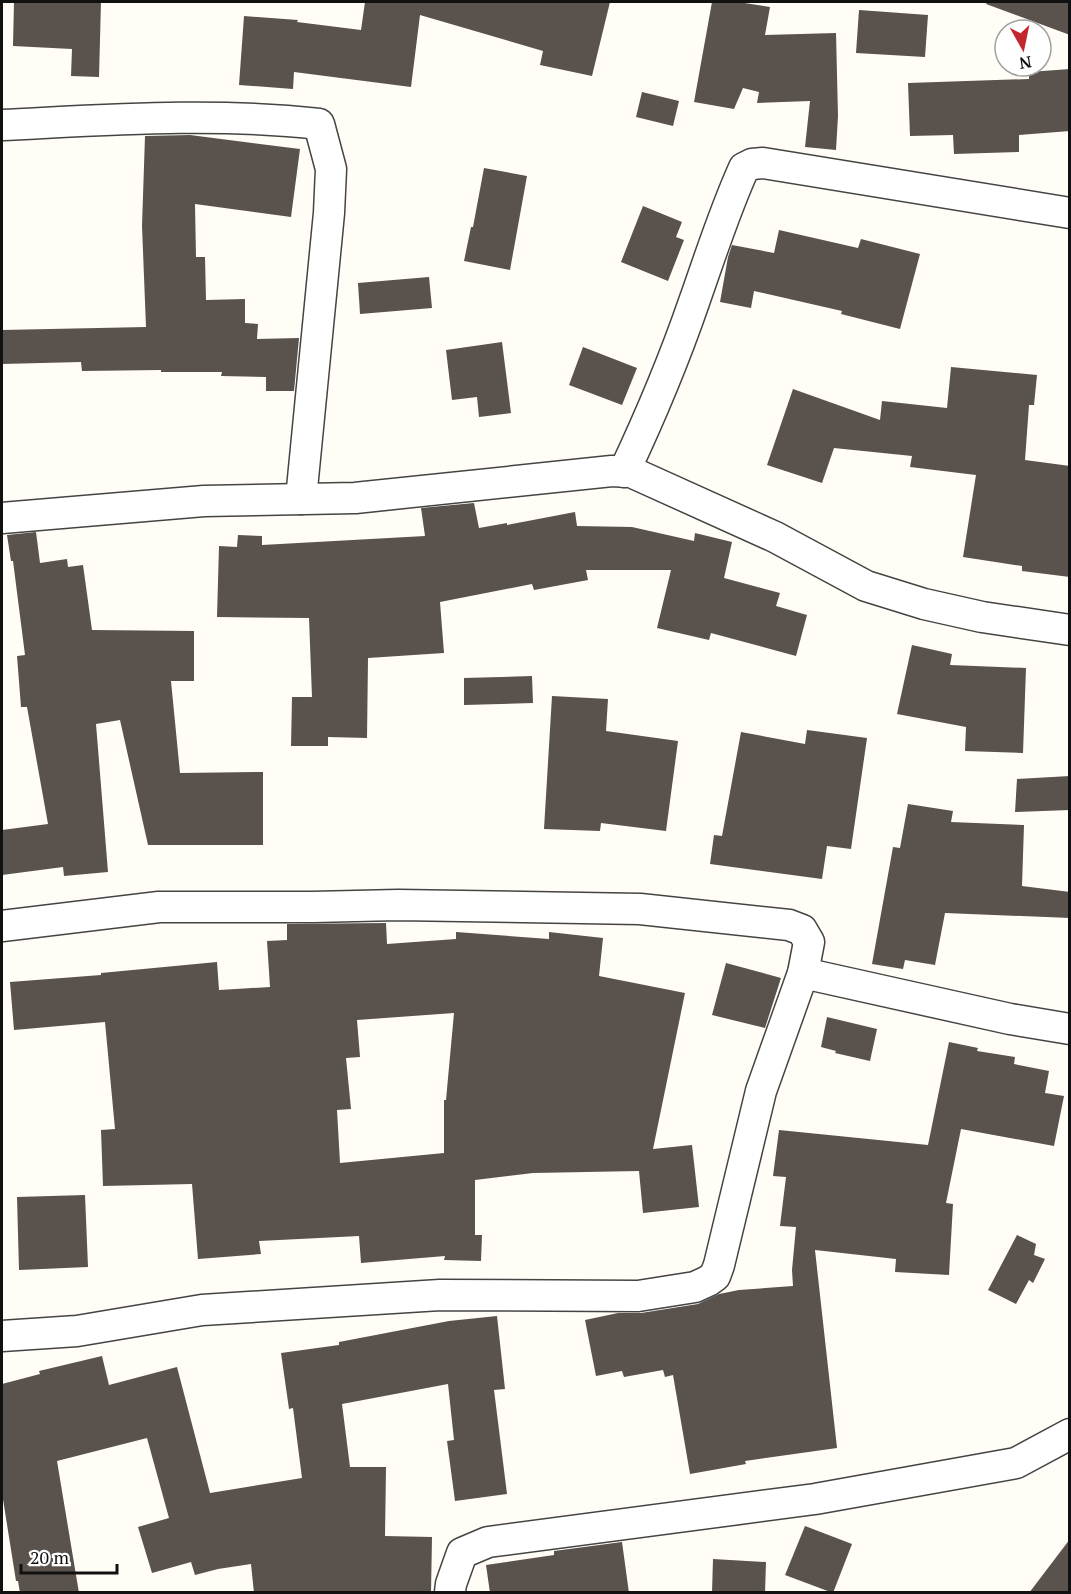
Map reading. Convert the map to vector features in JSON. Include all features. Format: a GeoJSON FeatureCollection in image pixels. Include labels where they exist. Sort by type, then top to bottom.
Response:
{"type":"FeatureCollection","features":[{"type":"Feature","properties":{"kind":"street"},"geometry":{"type":"LineString","coordinates":[[2,125],[175,117],[280,119],[319,124],[331,169],[302,500]]}},
{"type":"Feature","properties":{"kind":"street"},"geometry":{"type":"LineString","coordinates":[[624,472],[646,424],[693,304],[728,202],[744,168],[752,164],[764,163],[1070,213]]}},
{"type":"Feature","properties":{"kind":"street"},"geometry":{"type":"LineString","coordinates":[[2,518],[204,501],[355,498],[612,471],[631,472],[775,537],[866,586],[924,604],[982,617],[1070,630]]}},
{"type":"Feature","properties":{"kind":"street"},"geometry":{"type":"LineString","coordinates":[[2,926],[159,907],[313,908],[398,905],[640,909],[789,925],[802,930],[809,942],[803,973],[761,1091],[719,1265],[715,1276],[708,1281],[695,1287],[638,1296],[440,1295],[202,1310],[77,1331],[2,1336]]}},
{"type":"Feature","properties":{"kind":"street"},"geometry":{"type":"LineString","coordinates":[[803,973],[1010,1019],[1070,1029]]}},
{"type":"Feature","properties":{"kind":"street"},"geometry":{"type":"LineString","coordinates":[[450,1593],[462,1553],[488,1542],[814,1499],[1016,1463],[1070,1434]]}},
{"type":"Feature","properties":{"kind":"building"},"geometry":{"type":"Polygon","coordinates":[[[14,2],[101,2],[99,77],[71,76],[72,49],[13,46],[14,2]]]}},
{"type":"Feature","properties":{"kind":"building"},"geometry":{"type":"Polygon","coordinates":[[[365,2],[610,2],[592,76],[540,65],[543,51],[420,15],[411,87],[294,72],[293,89],[239,85],[244,16],[298,20],[297,22],[361,30],[365,2]]]}},
{"type":"Feature","properties":{"kind":"building"},"geometry":{"type":"Polygon","coordinates":[[[712,2],[738,2],[770,7],[765,35],[836,33],[838,116],[836,150],[805,147],[810,101],[757,103],[759,92],[743,88],[734,109],[694,102],[712,2]]]}},
{"type":"Feature","properties":{"kind":"building"},"geometry":{"type":"Polygon","coordinates":[[[987,2],[1070,2],[1070,35],[1053,29],[1053,18],[1024,18],[986,4],[987,2]]]}},
{"type":"Feature","properties":{"kind":"building"},"geometry":{"type":"Polygon","coordinates":[[[859,10],[928,15],[925,57],[856,53],[859,10]]]}},
{"type":"Feature","properties":{"kind":"building"},"geometry":{"type":"Polygon","coordinates":[[[1070,69],[1070,131],[1019,135],[1019,152],[954,154],[953,135],[910,136],[908,83],[1053,78],[1053,70],[1070,69]]]}},
{"type":"Feature","properties":{"kind":"building"},"geometry":{"type":"Polygon","coordinates":[[[642,92],[679,101],[673,126],[636,117],[642,92]]]}},
{"type":"Feature","properties":{"kind":"building"},"geometry":{"type":"Polygon","coordinates":[[[190,135],[300,149],[291,217],[195,204],[196,257],[205,257],[206,300],[245,299],[245,323],[258,324],[257,339],[299,338],[294,391],[266,391],[266,377],[221,376],[222,372],[82,371],[81,362],[2,364],[2,330],[146,327],[142,226],[145,136],[190,135]]]}},
{"type":"Feature","properties":{"kind":"building"},"geometry":{"type":"Polygon","coordinates":[[[484,168],[527,176],[510,270],[464,261],[484,168]]]}},
{"type":"Feature","properties":{"kind":"building"},"geometry":{"type":"Polygon","coordinates":[[[643,206],[682,222],[676,237],[684,240],[668,281],[621,262],[643,206]]]}},
{"type":"Feature","properties":{"kind":"building"},"geometry":{"type":"Polygon","coordinates":[[[779,230],[858,248],[861,239],[920,254],[900,329],[841,314],[842,311],[754,291],[751,308],[720,302],[732,245],[774,253],[779,230]]]}},
{"type":"Feature","properties":{"kind":"building"},"geometry":{"type":"Polygon","coordinates":[[[429,277],[432,308],[360,314],[358,283],[429,277]]]}},
{"type":"Feature","properties":{"kind":"building"},"geometry":{"type":"Polygon","coordinates":[[[502,342],[511,413],[479,417],[477,397],[452,400],[446,350],[502,342]]]}},
{"type":"Feature","properties":{"kind":"building"},"geometry":{"type":"Polygon","coordinates":[[[583,347],[637,368],[622,405],[569,385],[583,347]]]}},
{"type":"Feature","properties":{"kind":"building"},"geometry":{"type":"Polygon","coordinates":[[[951,367],[1037,375],[1034,405],[1029,405],[1025,460],[1070,466],[1070,577],[1022,571],[1022,566],[963,557],[976,475],[910,467],[912,456],[834,448],[822,483],[767,465],[793,389],[880,420],[882,401],[947,408],[951,367]]]}},
{"type":"Feature","properties":{"kind":"building"},"geometry":{"type":"Polygon","coordinates":[[[474,503],[479,528],[575,512],[577,526],[632,527],[694,541],[695,533],[732,542],[724,578],[780,593],[776,606],[807,615],[796,656],[711,633],[709,640],[657,628],[671,570],[586,570],[588,580],[534,590],[532,584],[440,602],[444,653],[368,658],[367,738],[328,737],[328,746],[291,746],[292,697],[312,697],[309,618],[217,617],[219,546],[237,547],[238,535],[262,536],[262,545],[425,536],[421,508],[474,503]]]}},
{"type":"Feature","properties":{"kind":"building"},"geometry":{"type":"Polygon","coordinates":[[[36,532],[40,563],[67,559],[68,567],[83,565],[92,630],[194,631],[194,681],[171,681],[180,773],[263,772],[263,845],[148,845],[120,720],[96,724],[108,872],[64,876],[63,867],[2,875],[2,830],[48,824],[27,707],[21,707],[17,656],[25,655],[13,561],[11,561],[7,535],[36,532]]]}},
{"type":"Feature","properties":{"kind":"building"},"geometry":{"type":"Polygon","coordinates":[[[912,645],[952,654],[950,665],[1026,668],[1023,753],[965,751],[966,727],[897,714],[912,645]]]}},
{"type":"Feature","properties":{"kind":"building"},"geometry":{"type":"Polygon","coordinates":[[[532,676],[533,703],[464,705],[464,678],[532,676]]]}},
{"type":"Feature","properties":{"kind":"building"},"geometry":{"type":"Polygon","coordinates":[[[552,696],[608,699],[606,731],[678,741],[666,831],[601,823],[600,831],[544,829],[552,696]]]}},
{"type":"Feature","properties":{"kind":"building"},"geometry":{"type":"Polygon","coordinates":[[[807,730],[867,738],[851,849],[827,846],[822,879],[710,864],[714,835],[722,836],[741,732],[805,744],[807,730]]]}},
{"type":"Feature","properties":{"kind":"building"},"geometry":{"type":"Polygon","coordinates":[[[1070,776],[1070,810],[1015,812],[1017,779],[1070,776]]]}},
{"type":"Feature","properties":{"kind":"building"},"geometry":{"type":"Polygon","coordinates":[[[908,804],[953,811],[951,822],[1024,825],[1022,886],[1070,892],[1070,918],[945,913],[935,965],[905,960],[903,969],[872,964],[893,847],[900,848],[908,804]]]}},
{"type":"Feature","properties":{"kind":"building"},"geometry":{"type":"Polygon","coordinates":[[[386,923],[387,944],[456,939],[456,932],[549,939],[549,932],[603,938],[599,976],[685,993],[653,1149],[692,1145],[699,1207],[643,1213],[639,1171],[533,1173],[475,1180],[475,1235],[482,1235],[481,1261],[444,1260],[445,1256],[361,1263],[359,1236],[259,1241],[261,1254],[198,1259],[192,1184],[103,1186],[101,1130],[115,1129],[105,1022],[14,1030],[10,982],[217,962],[219,990],[270,987],[267,941],[287,940],[287,924],[386,923]],[[454,1013],[357,1020],[360,1057],[346,1058],[351,1109],[337,1110],[340,1163],[444,1153],[444,1100],[446,1100],[454,1013]]]}},
{"type":"Feature","properties":{"kind":"building"},"geometry":{"type":"Polygon","coordinates":[[[726,963],[781,978],[765,1028],[712,1015],[726,963]]]}},
{"type":"Feature","properties":{"kind":"building"},"geometry":{"type":"Polygon","coordinates":[[[827,1017],[877,1029],[870,1061],[835,1053],[836,1051],[821,1047],[827,1017]]]}},
{"type":"Feature","properties":{"kind":"building"},"geometry":{"type":"Polygon","coordinates":[[[949,1042],[978,1048],[977,1051],[1015,1057],[1014,1064],[1049,1071],[1045,1093],[1064,1096],[1054,1146],[961,1129],[946,1203],[953,1204],[949,1275],[895,1272],[896,1259],[815,1250],[837,1448],[745,1461],[746,1464],[690,1474],[673,1375],[665,1377],[663,1370],[624,1377],[622,1371],[596,1376],[585,1320],[618,1313],[641,1313],[698,1304],[719,1294],[739,1290],[793,1286],[792,1270],[796,1227],[780,1226],[786,1177],[773,1176],[779,1130],[928,1145],[949,1042]]]}},
{"type":"Feature","properties":{"kind":"building"},"geometry":{"type":"Polygon","coordinates":[[[85,1195],[88,1267],[19,1270],[17,1197],[85,1195]]]}},
{"type":"Feature","properties":{"kind":"building"},"geometry":{"type":"Polygon","coordinates":[[[1017,1235],[1036,1244],[1034,1255],[1045,1259],[1033,1283],[1029,1280],[1016,1304],[988,1290],[1017,1235]]]}},
{"type":"Feature","properties":{"kind":"building"},"geometry":{"type":"Polygon","coordinates":[[[497,1316],[505,1389],[494,1390],[507,1494],[455,1501],[447,1441],[454,1440],[448,1384],[342,1404],[350,1467],[386,1467],[385,1536],[432,1537],[431,1593],[254,1593],[251,1564],[195,1575],[191,1562],[152,1573],[138,1527],[169,1518],[147,1438],[57,1461],[79,1593],[20,1593],[18,1581],[16,1581],[2,1493],[2,1384],[40,1374],[39,1371],[102,1356],[109,1385],[177,1367],[210,1493],[302,1478],[293,1408],[289,1409],[281,1353],[339,1345],[339,1342],[449,1321],[497,1316]]]}},
{"type":"Feature","properties":{"kind":"building"},"geometry":{"type":"Polygon","coordinates":[[[805,1526],[852,1544],[833,1593],[785,1575],[805,1526]]]}},
{"type":"Feature","properties":{"kind":"building"},"geometry":{"type":"Polygon","coordinates":[[[1070,1539],[1070,1593],[1029,1593],[1070,1539]]]}},
{"type":"Feature","properties":{"kind":"building"},"geometry":{"type":"Polygon","coordinates":[[[622,1542],[629,1593],[490,1593],[486,1565],[554,1555],[554,1551],[622,1542]]]}},
{"type":"Feature","properties":{"kind":"building"},"geometry":{"type":"Polygon","coordinates":[[[713,1559],[766,1562],[765,1593],[712,1593],[713,1559]]]}}]}
